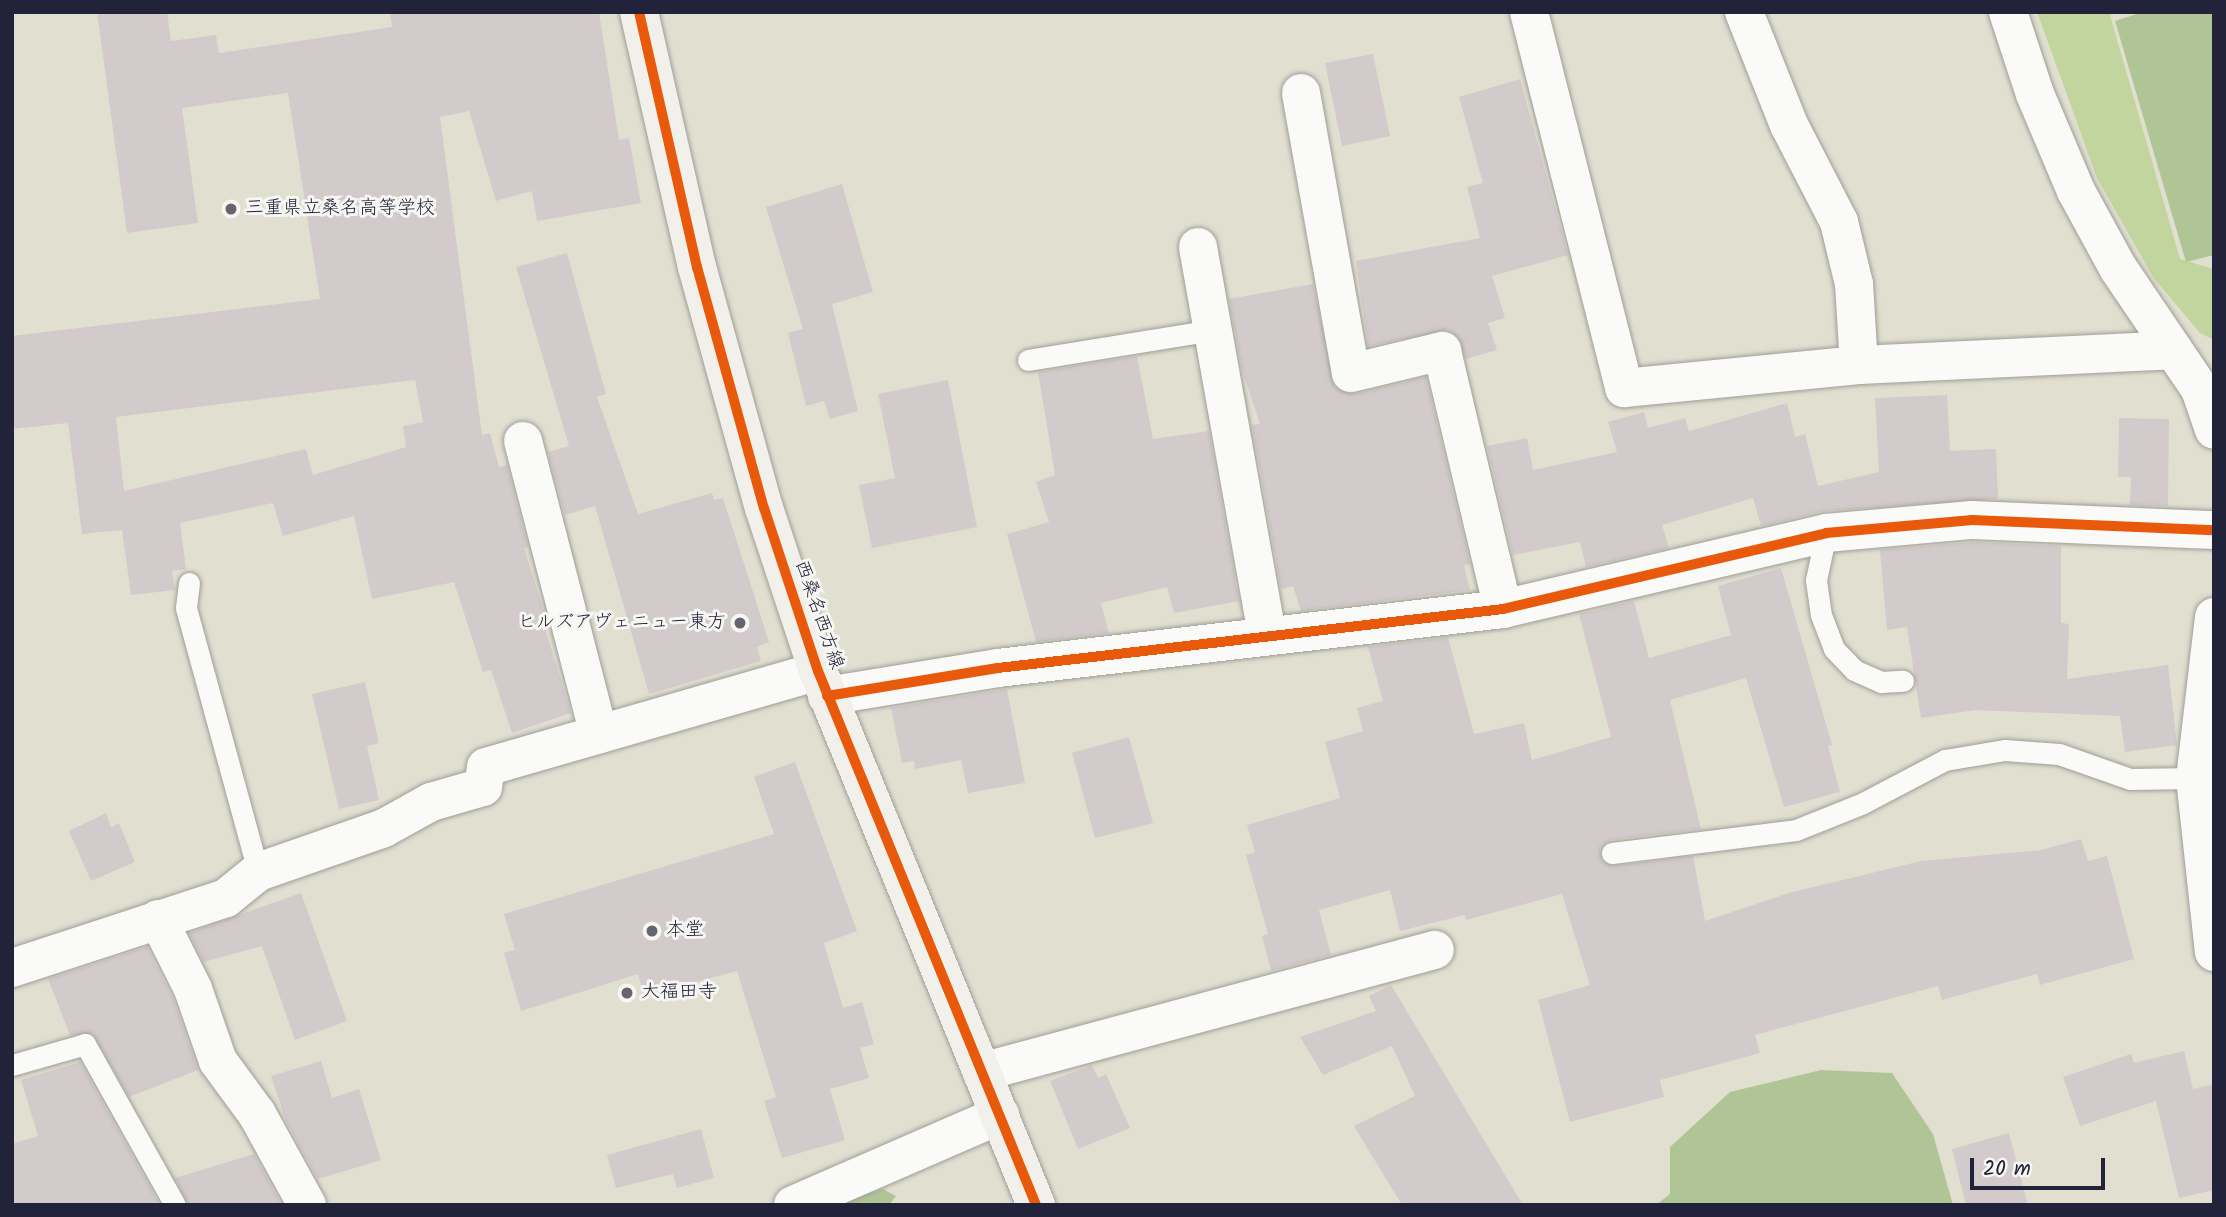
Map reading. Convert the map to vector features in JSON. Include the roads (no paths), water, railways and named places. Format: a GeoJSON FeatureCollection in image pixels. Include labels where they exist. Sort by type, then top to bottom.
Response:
{"type":"FeatureCollection","features":[{"type":"Feature","properties":{"kind":"street","name":"西桑名西方線"},"geometry":{"type":"LineString","coordinates":[[639,12],[696,267],[764,508],[823,683],[1036,1205]]}},
{"type":"Feature","properties":{"kind":"street"},"geometry":{"type":"LineString","coordinates":[[1529,12],[1624,388],[1859,365],[2174,350]]}},
{"type":"Feature","properties":{"kind":"street"},"geometry":{"type":"LineString","coordinates":[[1744,12],[1789,125],[1839,222],[1854,284],[1859,365]]}},
{"type":"Feature","properties":{"kind":"street"},"geometry":{"type":"LineString","coordinates":[[2008,12],[2035,94],[2076,191],[2118,268],[2200,389],[2214,430]]}},
{"type":"Feature","properties":{"kind":"street"},"geometry":{"type":"LineString","coordinates":[[1301,93],[1351,373],[1442,351],[1503,609]]}},
{"type":"Feature","properties":{"kind":"street"},"geometry":{"type":"LineString","coordinates":[[1198,247],[1267,635]]}},
{"type":"Feature","properties":{"kind":"street"},"geometry":{"type":"LineString","coordinates":[[523,441],[599,734]]}},
{"type":"Feature","properties":{"kind":"street"},"geometry":{"type":"LineString","coordinates":[[12,968],[226,898],[258,872],[384,828],[431,802],[483,787],[486,766],[599,734],[823,683],[998,668],[1503,609],[1826,533],[1972,520],[2214,530]]}},
{"type":"Feature","properties":{"kind":"street"},"geometry":{"type":"LineString","coordinates":[[2214,617],[2196,779],[2214,952]]}},
{"type":"Feature","properties":{"kind":"street"},"geometry":{"type":"LineString","coordinates":[[158,919],[193,989],[218,1061],[257,1114],[307,1205]]}},
{"type":"Feature","properties":{"kind":"street"},"geometry":{"type":"LineString","coordinates":[[982,1072],[1436,950]]}},
{"type":"Feature","properties":{"kind":"street"},"geometry":{"type":"LineString","coordinates":[[793,1205],[1000,1115]]}},
{"type":"Feature","properties":{"kind":"lane"},"geometry":{"type":"LineString","coordinates":[[1028,360],[1213,330]]}},
{"type":"Feature","properties":{"kind":"lane"},"geometry":{"type":"LineString","coordinates":[[1826,533],[1816,580],[1821,615],[1834,649],[1854,670],[1881,682],[1903,681]]}},
{"type":"Feature","properties":{"kind":"lane"},"geometry":{"type":"LineString","coordinates":[[189,583],[186,608],[258,872]]}},
{"type":"Feature","properties":{"kind":"lane"},"geometry":{"type":"LineString","coordinates":[[1612,853],[1796,830],[1863,803],[1945,760],[2004,750],[2059,754],[2130,779],[2196,779]]}},
{"type":"Feature","properties":{"kind":"lane"},"geometry":{"type":"LineString","coordinates":[[12,1065],[85,1044],[175,1205]]}},
{"type":"Feature","properties":{"kind":"place","name":"三重県立桑名高等学校"},"geometry":{"type":"Point","coordinates":[231,209]}},
{"type":"Feature","properties":{"kind":"place","name":"ヒルズアヴェニュー東方"},"geometry":{"type":"Point","coordinates":[740,623]}},
{"type":"Feature","properties":{"kind":"place","name":"本堂"},"geometry":{"type":"Point","coordinates":[652,931]}},
{"type":"Feature","properties":{"kind":"place","name":"大福田寺"},"geometry":{"type":"Point","coordinates":[627,993]}}]}
